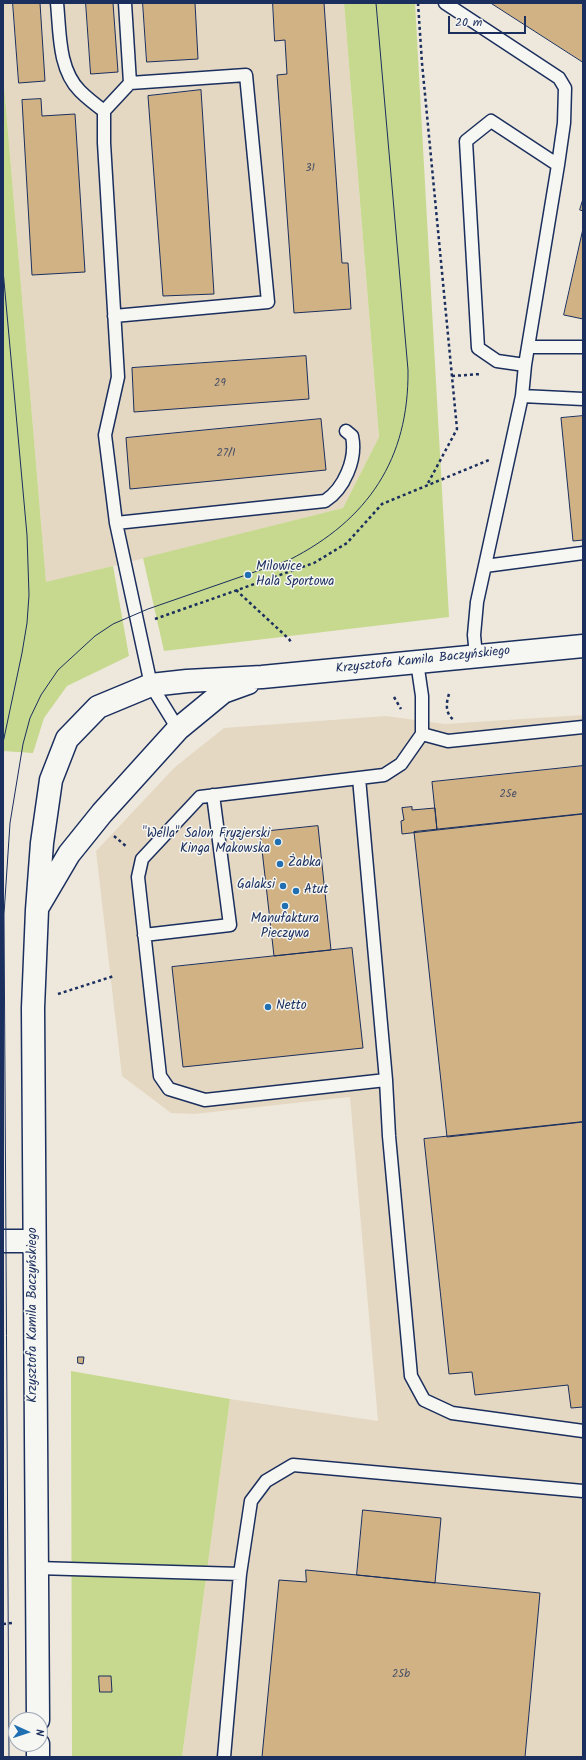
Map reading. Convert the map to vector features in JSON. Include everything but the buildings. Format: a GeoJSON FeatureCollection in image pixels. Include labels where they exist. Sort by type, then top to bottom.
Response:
{"type":"FeatureCollection","features":[{"type":"Feature","properties":{"kind":"street","name":"Krzysztofa Kamila Baczyńskiego"},"geometry":{"type":"LineString","coordinates":[[38,1712],[33,1008],[37,910],[42,843],[50,780],[66,739],[98,707],[151,686],[187,681],[262,677],[583,646]]}},
{"type":"Feature","properties":{"kind":"street","name":"Krzysztofa Kamila Baczyńskiego"},"geometry":{"type":"LineString","coordinates":[[37,910],[69,854],[102,813],[178,729],[223,692],[262,677]]}},
{"type":"Feature","properties":{"kind":"street"},"geometry":{"type":"LineString","coordinates":[[3,1241],[34,1241]]}},
{"type":"Feature","properties":{"kind":"lane"},"geometry":{"type":"LineString","coordinates":[[58,3],[61,48],[69,76],[80,91],[104,111]]}},
{"type":"Feature","properties":{"kind":"lane"},"geometry":{"type":"LineString","coordinates":[[125,3],[130,83]]}},
{"type":"Feature","properties":{"kind":"lane"},"geometry":{"type":"LineString","coordinates":[[445,3],[559,78],[565,88],[564,123],[525,365],[522,396],[477,602],[474,635],[476,656]]}},
{"type":"Feature","properties":{"kind":"lane"},"geometry":{"type":"LineString","coordinates":[[114,316],[268,302],[246,74],[130,83],[104,111],[104,143],[114,316],[118,377],[105,435],[116,523],[139,624],[151,686],[178,729]]}},
{"type":"Feature","properties":{"kind":"lane"},"geometry":{"type":"LineString","coordinates":[[525,365],[497,361],[478,348],[466,141],[491,121],[558,165]]}},
{"type":"Feature","properties":{"kind":"lane"},"geometry":{"type":"LineString","coordinates":[[528,347],[583,347]]}},
{"type":"Feature","properties":{"kind":"lane"},"geometry":{"type":"LineString","coordinates":[[522,396],[583,400]]}},
{"type":"Feature","properties":{"kind":"lane"},"geometry":{"type":"LineString","coordinates":[[116,523],[325,501],[334,495],[341,485],[353,456],[352,436],[346,431]]}},
{"type":"Feature","properties":{"kind":"lane"},"geometry":{"type":"LineString","coordinates":[[484,566],[583,553]]}},
{"type":"Feature","properties":{"kind":"lane"},"geometry":{"type":"LineString","coordinates":[[386,1080],[205,1100],[169,1089],[160,1076],[138,877],[142,860],[200,797],[384,775],[401,764],[422,734],[422,696],[417,662]]}},
{"type":"Feature","properties":{"kind":"lane"},"geometry":{"type":"LineString","coordinates":[[422,734],[448,741],[583,727]]}},
{"type":"Feature","properties":{"kind":"lane"},"geometry":{"type":"LineString","coordinates":[[359,778],[411,1376],[424,1400],[452,1413],[583,1431]]}},
{"type":"Feature","properties":{"kind":"lane"},"geometry":{"type":"LineString","coordinates":[[144,935],[230,926],[213,795]]}},
{"type":"Feature","properties":{"kind":"lane"},"geometry":{"type":"LineString","coordinates":[[224,1757],[240,1574],[251,1501],[266,1481],[293,1465],[583,1492]]}},
{"type":"Feature","properties":{"kind":"lane"},"geometry":{"type":"LineString","coordinates":[[36,1568],[240,1574]]}},
{"type":"Feature","properties":{"kind":"path"},"geometry":{"type":"LineString","coordinates":[[418,3],[422,63],[457,429],[427,485]]}},
{"type":"Feature","properties":{"kind":"path"},"geometry":{"type":"LineString","coordinates":[[452,376],[485,374]]}},
{"type":"Feature","properties":{"kind":"path"},"geometry":{"type":"LineString","coordinates":[[139,624],[314,564],[347,543],[382,504],[493,458]]}},
{"type":"Feature","properties":{"kind":"path"},"geometry":{"type":"LineString","coordinates":[[236,590],[289,639],[292,644]]}},
{"type":"Feature","properties":{"kind":"path"},"geometry":{"type":"LineString","coordinates":[[449,694],[446,704],[451,718],[458,723]]}},
{"type":"Feature","properties":{"kind":"path"},"geometry":{"type":"LineString","coordinates":[[394,697],[403,711]]}},
{"type":"Feature","properties":{"kind":"path"},"geometry":{"type":"LineString","coordinates":[[114,835],[142,860]]}},
{"type":"Feature","properties":{"kind":"path"},"geometry":{"type":"LineString","coordinates":[[57,994],[114,976]]}},
{"type":"Feature","properties":{"kind":"shaded area"},"geometry":{"type":"Polygon","coordinates":[[[3,3],[344,3],[379,437],[343,508],[46,583],[3,73],[3,3]]]}},
{"type":"Feature","properties":{"kind":"shaded area"},"geometry":{"type":"Polygon","coordinates":[[[583,715],[583,1757],[182,1757],[230,1399],[378,1421],[350,1097],[194,1114],[171,1113],[122,1076],[96,851],[175,767],[224,728],[386,716],[445,724],[583,715]]]}},
{"type":"Feature","properties":{"kind":"green space"},"geometry":{"type":"Polygon","coordinates":[[[344,3],[415,3],[449,617],[164,651],[143,558],[343,508],[379,437],[344,3]]]}},
{"type":"Feature","properties":{"kind":"green space"},"geometry":{"type":"Polygon","coordinates":[[[3,73],[46,582],[113,566],[129,656],[67,686],[44,718],[33,753],[3,751],[3,73]]]}},
{"type":"Feature","properties":{"kind":"green space"},"geometry":{"type":"Polygon","coordinates":[[[71,1371],[230,1399],[182,1757],[72,1757],[71,1371]]]}},
{"type":"Feature","properties":{"kind":"tram line"},"geometry":{"type":"LineString","coordinates":[[9,1757],[4,914],[10,823],[23,744],[30,718],[41,695],[58,670],[95,636],[113,624],[148,609],[289,560],[317,544],[341,526],[362,506],[392,459],[401,432],[406,402],[408,370],[376,3]]}},
{"type":"Feature","properties":{"kind":"tram line"},"geometry":{"type":"LineString","coordinates":[[3,270],[27,535],[29,595],[27,623],[22,653],[3,743]]}},
{"type":"Feature","properties":{"kind":"place","name":"Milowice Hala Sportowa"},"geometry":{"type":"Point","coordinates":[248,575]}},
{"type":"Feature","properties":{"kind":"place","name":"\"Wella\" Salon Fryzjerski Kinga Makowska"},"geometry":{"type":"Point","coordinates":[278,842]}},
{"type":"Feature","properties":{"kind":"place","name":"Żabka"},"geometry":{"type":"Point","coordinates":[280,864]}},
{"type":"Feature","properties":{"kind":"place","name":"Galaksi"},"geometry":{"type":"Point","coordinates":[283,886]}},
{"type":"Feature","properties":{"kind":"place","name":"Atut"},"geometry":{"type":"Point","coordinates":[296,891]}},
{"type":"Feature","properties":{"kind":"place","name":"Manufaktura Pieczywa"},"geometry":{"type":"Point","coordinates":[285,906]}},
{"type":"Feature","properties":{"kind":"place","name":"Netto"},"geometry":{"type":"Point","coordinates":[268,1007]}}]}
